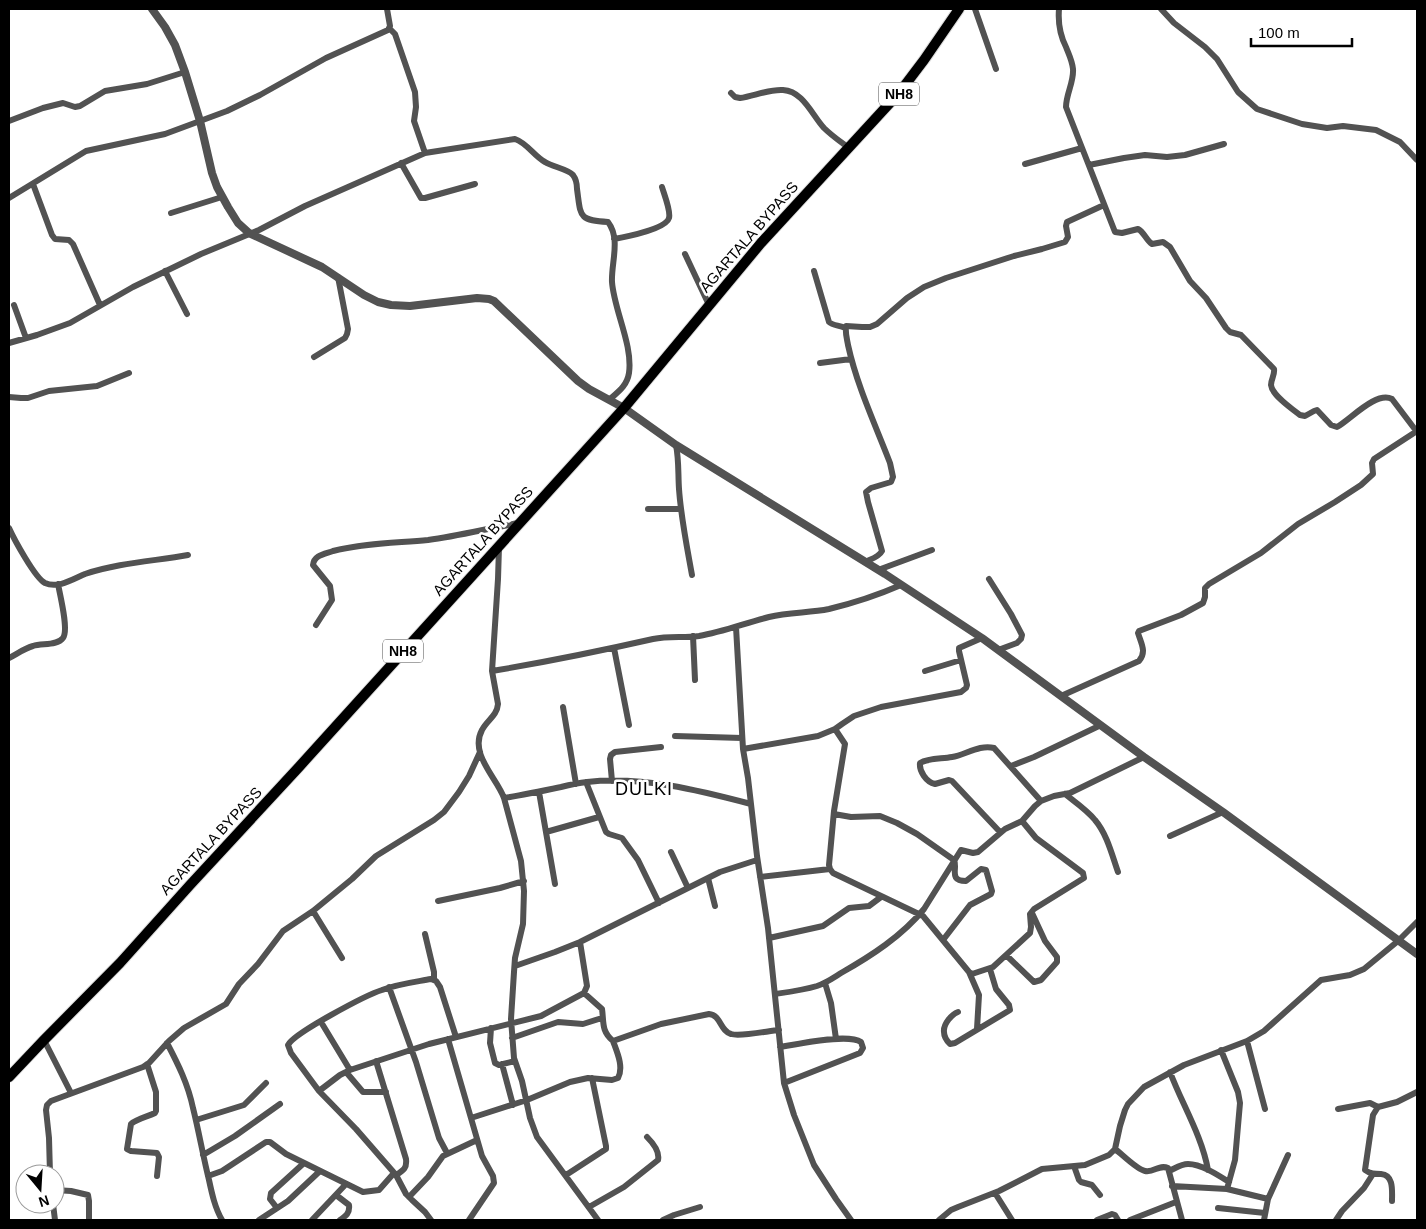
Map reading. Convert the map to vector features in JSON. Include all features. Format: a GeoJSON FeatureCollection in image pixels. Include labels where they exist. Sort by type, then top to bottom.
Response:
{"type":"FeatureCollection","features":[{"type":"Feature","properties":{"kind":"highway","name":"AGARTALA BYPASS"},"geometry":{"type":"LineString","coordinates":[[9,1077],[120,963],[624,408],[755,250],[899,93],[959,9]]}},
{"type":"Feature","properties":{"kind":"street"},"geometry":{"type":"LineString","coordinates":[[152,9],[165,26],[175,45],[200,122],[212,173],[222,196],[238,223],[250,233],[322,267],[378,302],[410,306],[477,298],[494,301],[578,381],[624,408],[676,445],[878,570],[982,638],[1417,954]]}},
{"type":"Feature","properties":{"kind":"street"},"geometry":{"type":"LineString","coordinates":[[387,9],[389,28],[395,34],[415,92],[416,107],[414,121],[425,153]]}},
{"type":"Feature","properties":{"kind":"street"},"geometry":{"type":"LineString","coordinates":[[975,9],[996,69]]}},
{"type":"Feature","properties":{"kind":"street"},"geometry":{"type":"LineString","coordinates":[[1059,9],[1058,19],[1073,68],[1066,107],[1115,232],[1122,233],[1138,229],[1152,244],[1163,242],[1170,246],[1190,280],[1206,298],[1226,328],[1240,336],[1274,369],[1271,381],[1272,388],[1276,395],[1296,412],[1305,416],[1317,410],[1331,425],[1337,426],[1376,399],[1388,397],[1392,399],[1417,431],[1374,459],[1372,463],[1373,474],[1361,485],[1298,524],[1261,553],[1209,584],[1205,588],[1203,603],[1181,615],[1139,631],[1144,649],[1144,655],[1139,661],[1061,696]]}},
{"type":"Feature","properties":{"kind":"street"},"geometry":{"type":"LineString","coordinates":[[1161,9],[1174,23],[1217,59],[1238,92],[1257,109],[1302,124],[1327,128],[1343,126],[1376,130],[1400,142],[1417,160]]}},
{"type":"Feature","properties":{"kind":"street"},"geometry":{"type":"LineString","coordinates":[[9,198],[86,151],[165,134],[228,111],[326,58],[389,28]]}},
{"type":"Feature","properties":{"kind":"street"},"geometry":{"type":"LineString","coordinates":[[9,120],[64,103],[75,107],[80,106],[105,92],[147,84],[185,72]]}},
{"type":"Feature","properties":{"kind":"street"},"geometry":{"type":"LineString","coordinates":[[730,93],[740,98],[775,90],[791,91],[800,97],[826,130],[849,148]]}},
{"type":"Feature","properties":{"kind":"street"},"geometry":{"type":"LineString","coordinates":[[9,343],[70,323],[201,254],[425,153],[515,139],[521,141],[544,162],[570,172],[574,176],[582,214],[590,221],[608,222],[611,226],[614,239],[612,284],[630,365],[627,381],[622,389],[609,400]]}},
{"type":"Feature","properties":{"kind":"street"},"geometry":{"type":"LineString","coordinates":[[1089,165],[1145,155],[1168,157],[1224,144]]}},
{"type":"Feature","properties":{"kind":"street"},"geometry":{"type":"LineString","coordinates":[[1025,164],[1082,148]]}},
{"type":"Feature","properties":{"kind":"street"},"geometry":{"type":"LineString","coordinates":[[401,163],[421,198],[475,184]]}},
{"type":"Feature","properties":{"kind":"street"},"geometry":{"type":"LineString","coordinates":[[33,184],[52,235],[55,239],[69,240],[73,244],[100,306]]}},
{"type":"Feature","properties":{"kind":"street"},"geometry":{"type":"LineString","coordinates":[[614,239],[645,231],[667,221],[669,217],[662,187]]}},
{"type":"Feature","properties":{"kind":"street"},"geometry":{"type":"LineString","coordinates":[[171,213],[222,196]]}},
{"type":"Feature","properties":{"kind":"street"},"geometry":{"type":"LineString","coordinates":[[814,272],[829,322],[845,328],[846,326],[870,327],[882,321],[907,298],[924,287],[1014,256],[1042,250],[1065,242],[1068,237],[1067,222],[1104,206]]}},
{"type":"Feature","properties":{"kind":"street"},"geometry":{"type":"LineString","coordinates":[[685,254],[709,305]]}},
{"type":"Feature","properties":{"kind":"street"},"geometry":{"type":"LineString","coordinates":[[165,272],[188,314]]}},
{"type":"Feature","properties":{"kind":"street"},"geometry":{"type":"LineString","coordinates":[[314,357],[345,338],[348,334],[338,277]]}},
{"type":"Feature","properties":{"kind":"street"},"geometry":{"type":"LineString","coordinates":[[14,305],[26,338]]}},
{"type":"Feature","properties":{"kind":"street"},"geometry":{"type":"LineString","coordinates":[[845,328],[851,360],[864,399],[890,463],[893,477],[892,482],[871,488],[866,492],[882,551],[876,557],[865,562]]}},
{"type":"Feature","properties":{"kind":"street"},"geometry":{"type":"LineString","coordinates":[[820,364],[851,360]]}},
{"type":"Feature","properties":{"kind":"street"},"geometry":{"type":"LineString","coordinates":[[9,397],[28,398],[49,392],[97,386],[129,373]]}},
{"type":"Feature","properties":{"kind":"street"},"geometry":{"type":"LineString","coordinates":[[676,445],[679,460],[678,480],[681,509],[692,575]]}},
{"type":"Feature","properties":{"kind":"street"},"geometry":{"type":"LineString","coordinates":[[648,509],[681,509]]}},
{"type":"Feature","properties":{"kind":"street"},"geometry":{"type":"LineString","coordinates":[[316,626],[332,600],[330,586],[313,565],[313,561],[316,558],[335,551],[369,545],[430,540],[520,522]]}},
{"type":"Feature","properties":{"kind":"street"},"geometry":{"type":"LineString","coordinates":[[9,528],[24,556],[43,582],[58,584],[102,569],[188,555]]}},
{"type":"Feature","properties":{"kind":"street"},"geometry":{"type":"LineString","coordinates":[[499,546],[492,671],[498,709],[480,733],[478,741],[484,763],[504,798],[521,861],[524,881],[523,924],[515,966],[511,1024],[515,1061],[537,1137],[598,1220]]}},
{"type":"Feature","properties":{"kind":"street"},"geometry":{"type":"LineString","coordinates":[[878,570],[932,550]]}},
{"type":"Feature","properties":{"kind":"street"},"geometry":{"type":"LineString","coordinates":[[989,579],[1011,614],[1022,636],[1017,642],[998,650]]}},
{"type":"Feature","properties":{"kind":"street"},"geometry":{"type":"LineString","coordinates":[[9,658],[29,647],[58,642],[62,639],[65,634],[64,619],[58,584]]}},
{"type":"Feature","properties":{"kind":"street"},"geometry":{"type":"LineString","coordinates":[[492,671],[536,664],[669,636],[693,636],[794,612],[828,609],[855,602],[901,585]]}},
{"type":"Feature","properties":{"kind":"street"},"geometry":{"type":"LineString","coordinates":[[736,627],[743,749],[769,938],[784,1083],[794,1115],[814,1165],[851,1220]]}},
{"type":"Feature","properties":{"kind":"street"},"geometry":{"type":"LineString","coordinates":[[693,636],[696,680]]}},
{"type":"Feature","properties":{"kind":"street"},"geometry":{"type":"LineString","coordinates":[[743,749],[818,736],[836,729],[854,716],[881,708],[961,692],[967,685],[960,648],[982,638]]}},
{"type":"Feature","properties":{"kind":"street"},"geometry":{"type":"LineString","coordinates":[[614,648],[629,725]]}},
{"type":"Feature","properties":{"kind":"street"},"geometry":{"type":"LineString","coordinates":[[925,671],[961,660]]}},
{"type":"Feature","properties":{"kind":"street"},"geometry":{"type":"LineString","coordinates":[[564,707],[576,784]]}},
{"type":"Feature","properties":{"kind":"street"},"geometry":{"type":"LineString","coordinates":[[1011,766],[1101,725]]}},
{"type":"Feature","properties":{"kind":"street"},"geometry":{"type":"LineString","coordinates":[[836,729],[845,744],[834,814],[830,869],[833,873],[926,919],[969,972],[979,995],[977,1029]]}},
{"type":"Feature","properties":{"kind":"street"},"geometry":{"type":"LineString","coordinates":[[675,736],[742,738]]}},
{"type":"Feature","properties":{"kind":"street"},"geometry":{"type":"LineString","coordinates":[[612,781],[611,754],[661,747]]}},
{"type":"Feature","properties":{"kind":"street"},"geometry":{"type":"LineString","coordinates":[[1000,832],[952,781],[930,783],[923,775],[919,765],[922,761],[954,757],[985,747],[994,748],[1041,802]]}},
{"type":"Feature","properties":{"kind":"street"},"geometry":{"type":"LineString","coordinates":[[50,1164],[47,1105],[54,1099],[133,1071],[147,1064],[184,1028],[222,1007],[279,936],[352,879],[376,856],[444,812],[469,776],[480,752]]}},
{"type":"Feature","properties":{"kind":"street"},"geometry":{"type":"LineString","coordinates":[[775,994],[825,983],[866,959],[902,931],[919,914],[961,850],[973,853],[978,852],[1000,832],[1022,821],[1041,802],[1054,796],[1077,790],[1144,757]]}},
{"type":"Feature","properties":{"kind":"street"},"geometry":{"type":"LineString","coordinates":[[504,798],[586,782],[612,781],[675,786],[751,804]]}},
{"type":"Feature","properties":{"kind":"street"},"geometry":{"type":"LineString","coordinates":[[586,782],[606,832],[622,838],[638,860],[659,903]]}},
{"type":"Feature","properties":{"kind":"street"},"geometry":{"type":"LineString","coordinates":[[539,792],[555,884]]}},
{"type":"Feature","properties":{"kind":"street"},"geometry":{"type":"LineString","coordinates":[[1065,794],[1098,823],[1118,872]]}},
{"type":"Feature","properties":{"kind":"street"},"geometry":{"type":"LineString","coordinates":[[1170,836],[1223,812]]}},
{"type":"Feature","properties":{"kind":"street"},"geometry":{"type":"LineString","coordinates":[[834,814],[851,817],[880,816],[897,823],[917,834],[954,860],[956,864],[954,872],[956,877],[961,880],[966,881],[984,869],[992,891],[989,896],[974,902],[966,908],[943,940]]}},
{"type":"Feature","properties":{"kind":"street"},"geometry":{"type":"LineString","coordinates":[[546,832],[599,817]]}},
{"type":"Feature","properties":{"kind":"street"},"geometry":{"type":"LineString","coordinates":[[969,972],[974,974],[990,969],[1030,933],[1031,912],[1084,878],[1083,873],[1036,838],[1022,821]]}},
{"type":"Feature","properties":{"kind":"street"},"geometry":{"type":"LineString","coordinates":[[671,852],[688,888]]}},
{"type":"Feature","properties":{"kind":"street"},"geometry":{"type":"LineString","coordinates":[[515,966],[580,942],[720,872],[757,860]]}},
{"type":"Feature","properties":{"kind":"street"},"geometry":{"type":"LineString","coordinates":[[760,877],[830,869]]}},
{"type":"Feature","properties":{"kind":"street"},"geometry":{"type":"LineString","coordinates":[[708,878],[715,906]]}},
{"type":"Feature","properties":{"kind":"street"},"geometry":{"type":"LineString","coordinates":[[438,901],[524,881]]}},
{"type":"Feature","properties":{"kind":"street"},"geometry":{"type":"LineString","coordinates":[[769,938],[823,926],[849,908],[869,906],[881,897]]}},
{"type":"Feature","properties":{"kind":"street"},"geometry":{"type":"LineString","coordinates":[[313,911],[342,958]]}},
{"type":"Feature","properties":{"kind":"street"},"geometry":{"type":"LineString","coordinates":[[1006,955],[1034,982],[1041,980],[1057,962],[1057,957],[1046,941],[1031,912]]}},
{"type":"Feature","properties":{"kind":"street"},"geometry":{"type":"LineString","coordinates":[[939,1220],[951,1210],[995,1192],[1042,1169],[1085,1165],[1109,1155],[1115,1148],[1128,1104],[1144,1088],[1184,1065],[1247,1041],[1264,1032],[1321,980],[1356,973],[1364,969],[1398,941],[1417,922]]}},
{"type":"Feature","properties":{"kind":"street"},"geometry":{"type":"LineString","coordinates":[[424,934],[434,972],[434,980],[440,987],[445,999],[456,1037]]}},
{"type":"Feature","properties":{"kind":"street"},"geometry":{"type":"LineString","coordinates":[[319,1091],[348,1071],[411,1049],[542,1016],[584,993],[587,986],[580,942]]}},
{"type":"Feature","properties":{"kind":"street"},"geometry":{"type":"LineString","coordinates":[[958,1012],[952,1015],[944,1029],[950,1044],[955,1043],[1010,1010],[1009,1005],[996,988],[990,969]]}},
{"type":"Feature","properties":{"kind":"street"},"geometry":{"type":"LineString","coordinates":[[431,1220],[409,1197],[395,1174],[356,1129],[319,1091],[291,1053],[288,1045],[291,1040],[365,996],[389,987],[434,980]]}},
{"type":"Feature","properties":{"kind":"street"},"geometry":{"type":"LineString","coordinates":[[825,983],[831,1003],[836,1039]]}},
{"type":"Feature","properties":{"kind":"street"},"geometry":{"type":"LineString","coordinates":[[389,987],[447,1154]]}},
{"type":"Feature","properties":{"kind":"street"},"geometry":{"type":"LineString","coordinates":[[471,1118],[527,1100],[570,1082],[592,1078],[612,1080],[618,1078],[620,1074],[619,1058],[613,1041],[604,1030],[602,1009],[584,993]]}},
{"type":"Feature","properties":{"kind":"street"},"geometry":{"type":"LineString","coordinates":[[613,1041],[661,1024],[709,1014],[716,1016],[725,1030],[732,1035],[779,1030]]}},
{"type":"Feature","properties":{"kind":"street"},"geometry":{"type":"LineString","coordinates":[[512,1038],[558,1022],[584,1024],[602,1018]]}},
{"type":"Feature","properties":{"kind":"street"},"geometry":{"type":"LineString","coordinates":[[321,1022],[362,1092],[386,1092]]}},
{"type":"Feature","properties":{"kind":"street"},"geometry":{"type":"LineString","coordinates":[[491,1028],[490,1042],[493,1060],[496,1064],[515,1061]]}},
{"type":"Feature","properties":{"kind":"street"},"geometry":{"type":"LineString","coordinates":[[448,1039],[482,1156],[493,1176],[494,1183],[470,1220]]}},
{"type":"Feature","properties":{"kind":"street"},"geometry":{"type":"LineString","coordinates":[[780,1046],[836,1039],[857,1040],[863,1045],[860,1053],[784,1083]]}},
{"type":"Feature","properties":{"kind":"street"},"geometry":{"type":"LineString","coordinates":[[44,1040],[71,1093]]}},
{"type":"Feature","properties":{"kind":"street"},"geometry":{"type":"LineString","coordinates":[[1247,1041],[1265,1109]]}},
{"type":"Feature","properties":{"kind":"street"},"geometry":{"type":"LineString","coordinates":[[167,1043],[184,1076],[193,1106],[216,1208],[222,1220]]}},
{"type":"Feature","properties":{"kind":"street"},"geometry":{"type":"LineString","coordinates":[[1221,1050],[1238,1092],[1240,1103],[1235,1160],[1228,1185]]}},
{"type":"Feature","properties":{"kind":"street"},"geometry":{"type":"LineString","coordinates":[[208,1176],[222,1171],[266,1142],[270,1142],[286,1154],[363,1192],[377,1191],[382,1188],[395,1174],[405,1170],[407,1165],[376,1061]]}},
{"type":"Feature","properties":{"kind":"street"},"geometry":{"type":"LineString","coordinates":[[147,1064],[156,1092],[156,1110],[155,1113],[131,1124],[127,1149],[131,1151],[157,1152],[159,1157],[157,1176]]}},
{"type":"Feature","properties":{"kind":"street"},"geometry":{"type":"LineString","coordinates":[[502,1064],[513,1105]]}},
{"type":"Feature","properties":{"kind":"street"},"geometry":{"type":"LineString","coordinates":[[1170,1072],[1194,1126],[1208,1170]]}},
{"type":"Feature","properties":{"kind":"street"},"geometry":{"type":"LineString","coordinates":[[566,1175],[606,1149],[592,1078]]}},
{"type":"Feature","properties":{"kind":"street"},"geometry":{"type":"LineString","coordinates":[[196,1120],[244,1105],[266,1084]]}},
{"type":"Feature","properties":{"kind":"street"},"geometry":{"type":"LineString","coordinates":[[1338,1109],[1370,1103],[1378,1107],[1397,1102],[1417,1092]]}},
{"type":"Feature","properties":{"kind":"street"},"geometry":{"type":"LineString","coordinates":[[203,1155],[235,1136],[280,1104]]}},
{"type":"Feature","properties":{"kind":"street"},"geometry":{"type":"LineString","coordinates":[[1378,1107],[1373,1115],[1365,1168],[1367,1172],[1385,1175],[1388,1178],[1392,1186],[1392,1201]]}},
{"type":"Feature","properties":{"kind":"street"},"geometry":{"type":"LineString","coordinates":[[588,1207],[624,1187],[658,1160],[655,1145],[647,1137]]}},
{"type":"Feature","properties":{"kind":"street"},"geometry":{"type":"LineString","coordinates":[[409,1197],[447,1154],[477,1140]]}},
{"type":"Feature","properties":{"kind":"street"},"geometry":{"type":"LineString","coordinates":[[1115,1148],[1143,1170],[1149,1171],[1161,1166],[1168,1168],[1182,1220]]}},
{"type":"Feature","properties":{"kind":"street"},"geometry":{"type":"LineString","coordinates":[[1264,1220],[1268,1199],[1288,1154]]}},
{"type":"Feature","properties":{"kind":"street"},"geometry":{"type":"LineString","coordinates":[[277,1208],[270,1199],[271,1193],[304,1163]]}},
{"type":"Feature","properties":{"kind":"street"},"geometry":{"type":"LineString","coordinates":[[1169,1171],[1187,1164],[1208,1170],[1228,1185],[1268,1199]]}},
{"type":"Feature","properties":{"kind":"street"},"geometry":{"type":"LineString","coordinates":[[1074,1166],[1079,1180],[1090,1183],[1100,1195]]}},
{"type":"Feature","properties":{"kind":"street"},"geometry":{"type":"LineString","coordinates":[[260,1220],[288,1201],[320,1171]]}},
{"type":"Feature","properties":{"kind":"street"},"geometry":{"type":"LineString","coordinates":[[1336,1220],[1364,1188],[1373,1174]]}},
{"type":"Feature","properties":{"kind":"street"},"geometry":{"type":"LineString","coordinates":[[312,1220],[346,1184]]}},
{"type":"Feature","properties":{"kind":"street"},"geometry":{"type":"LineString","coordinates":[[1172,1186],[1228,1185]]}},
{"type":"Feature","properties":{"kind":"street"},"geometry":{"type":"LineString","coordinates":[[65,1190],[88,1195],[89,1220]]}},
{"type":"Feature","properties":{"kind":"street"},"geometry":{"type":"LineString","coordinates":[[995,1192],[1012,1220]]}},
{"type":"Feature","properties":{"kind":"street"},"geometry":{"type":"LineString","coordinates":[[336,1195],[348,1205],[349,1209],[340,1220]]}},
{"type":"Feature","properties":{"kind":"street"},"geometry":{"type":"LineString","coordinates":[[1130,1220],[1176,1202]]}},
{"type":"Feature","properties":{"kind":"street"},"geometry":{"type":"LineString","coordinates":[[663,1220],[700,1207]]}},
{"type":"Feature","properties":{"kind":"street"},"geometry":{"type":"LineString","coordinates":[[1218,1208],[1265,1213]]}},
{"type":"Feature","properties":{"kind":"street"},"geometry":{"type":"LineString","coordinates":[[1097,1220],[1112,1214],[1118,1220]]}},
{"type":"Feature","properties":{"kind":"district","name":"DULKI"},"geometry":{"type":"Point","coordinates":[644,789]}}]}
